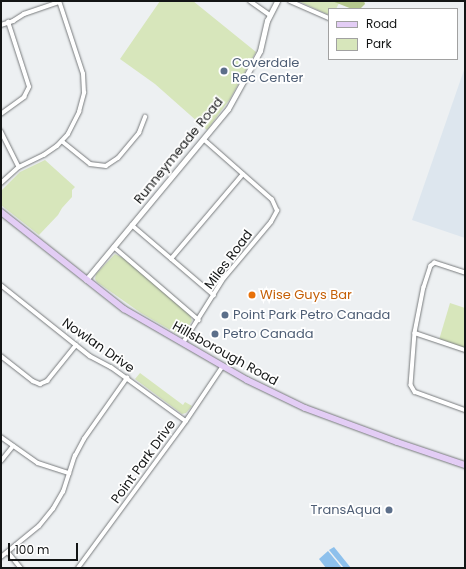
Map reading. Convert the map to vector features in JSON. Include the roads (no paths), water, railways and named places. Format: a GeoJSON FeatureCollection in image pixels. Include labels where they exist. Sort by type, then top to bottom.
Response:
{"type":"FeatureCollection","features":[{"type":"Feature","properties":{"kind":"main road","name":"Hillsborough Road"},"geometry":{"type":"LineString","coordinates":[[1,212],[129,313],[223,366],[271,392],[305,408],[397,442],[465,464]]}},
{"type":"Feature","properties":{"kind":"street"},"geometry":{"type":"LineString","coordinates":[[1,25],[24,14],[59,1],[80,64],[84,84],[80,112],[73,126],[62,142],[48,153],[19,167],[1,183]]}},
{"type":"Feature","properties":{"kind":"street"},"geometry":{"type":"LineString","coordinates":[[250,1],[270,14]]}},
{"type":"Feature","properties":{"kind":"street","name":"Runneymeade Road"},"geometry":{"type":"LineString","coordinates":[[86,280],[204,140],[228,109],[242,87],[260,51],[270,14],[277,1]]}},
{"type":"Feature","properties":{"kind":"street"},"geometry":{"type":"LineString","coordinates":[[290,1],[328,18]]}},
{"type":"Feature","properties":{"kind":"street"},"geometry":{"type":"LineString","coordinates":[[1,114],[24,97],[29,87],[8,22]]}},
{"type":"Feature","properties":{"kind":"street"},"geometry":{"type":"LineString","coordinates":[[62,142],[90,164],[106,166],[118,158],[139,133],[145,117]]}},
{"type":"Feature","properties":{"kind":"street"},"geometry":{"type":"LineString","coordinates":[[1,131],[19,167]]}},
{"type":"Feature","properties":{"kind":"street"},"geometry":{"type":"LineString","coordinates":[[171,259],[243,174],[204,140]]}},
{"type":"Feature","properties":{"kind":"street","name":"Miles Road"},"geometry":{"type":"LineString","coordinates":[[183,344],[224,278],[277,213],[277,208],[272,200],[243,174]]}},
{"type":"Feature","properties":{"kind":"street"},"geometry":{"type":"LineString","coordinates":[[132,225],[214,295]]}},
{"type":"Feature","properties":{"kind":"street"},"geometry":{"type":"LineString","coordinates":[[114,247],[199,320]]}},
{"type":"Feature","properties":{"kind":"street"},"geometry":{"type":"LineString","coordinates":[[465,273],[435,263],[431,266],[424,286],[415,333],[411,385],[415,392],[465,410]]}},
{"type":"Feature","properties":{"kind":"street","name":"Nowlan Drive"},"geometry":{"type":"LineString","coordinates":[[1,285],[90,356],[111,367],[186,421]]}},
{"type":"Feature","properties":{"kind":"street"},"geometry":{"type":"LineString","coordinates":[[415,333],[465,350]]}},
{"type":"Feature","properties":{"kind":"street"},"geometry":{"type":"LineString","coordinates":[[1,356],[32,381],[40,384],[47,381],[76,345]]}},
{"type":"Feature","properties":{"kind":"street","name":"Point Park Drive"},"geometry":{"type":"LineString","coordinates":[[78,568],[186,421],[223,366]]}},
{"type":"Feature","properties":{"kind":"street"},"geometry":{"type":"LineString","coordinates":[[1,557],[39,526],[50,514],[61,497],[69,473],[87,432],[127,378]]}},
{"type":"Feature","properties":{"kind":"street"},"geometry":{"type":"LineString","coordinates":[[1,437],[43,466],[69,473]]}},
{"type":"Feature","properties":{"kind":"street"},"geometry":{"type":"LineString","coordinates":[[1,461],[13,446]]}},
{"type":"Feature","properties":{"kind":"street"},"geometry":{"type":"LineString","coordinates":[[8,552],[20,568]]}},
{"type":"Feature","properties":{"kind":"water"},"geometry":{"type":"Polygon","coordinates":[[[334,547],[351,568],[344,568],[329,550],[334,547]]]}},
{"type":"Feature","properties":{"kind":"water"},"geometry":{"type":"Polygon","coordinates":[[[328,551],[342,568],[326,568],[319,559],[328,551]]]}},
{"type":"Feature","properties":{"kind":"place","name":"Coverdale Rec Center"},"geometry":{"type":"Point","coordinates":[224,71]}},
{"type":"Feature","properties":{"kind":"place","name":"Wise Guys Bar"},"geometry":{"type":"Point","coordinates":[252,295]}},
{"type":"Feature","properties":{"kind":"place","name":"Point Park Petro Canada"},"geometry":{"type":"Point","coordinates":[225,315]}},
{"type":"Feature","properties":{"kind":"place","name":"Petro Canada"},"geometry":{"type":"Point","coordinates":[215,334]}},
{"type":"Feature","properties":{"kind":"place","name":"TransAqua"},"geometry":{"type":"Point","coordinates":[389,510]}}]}
